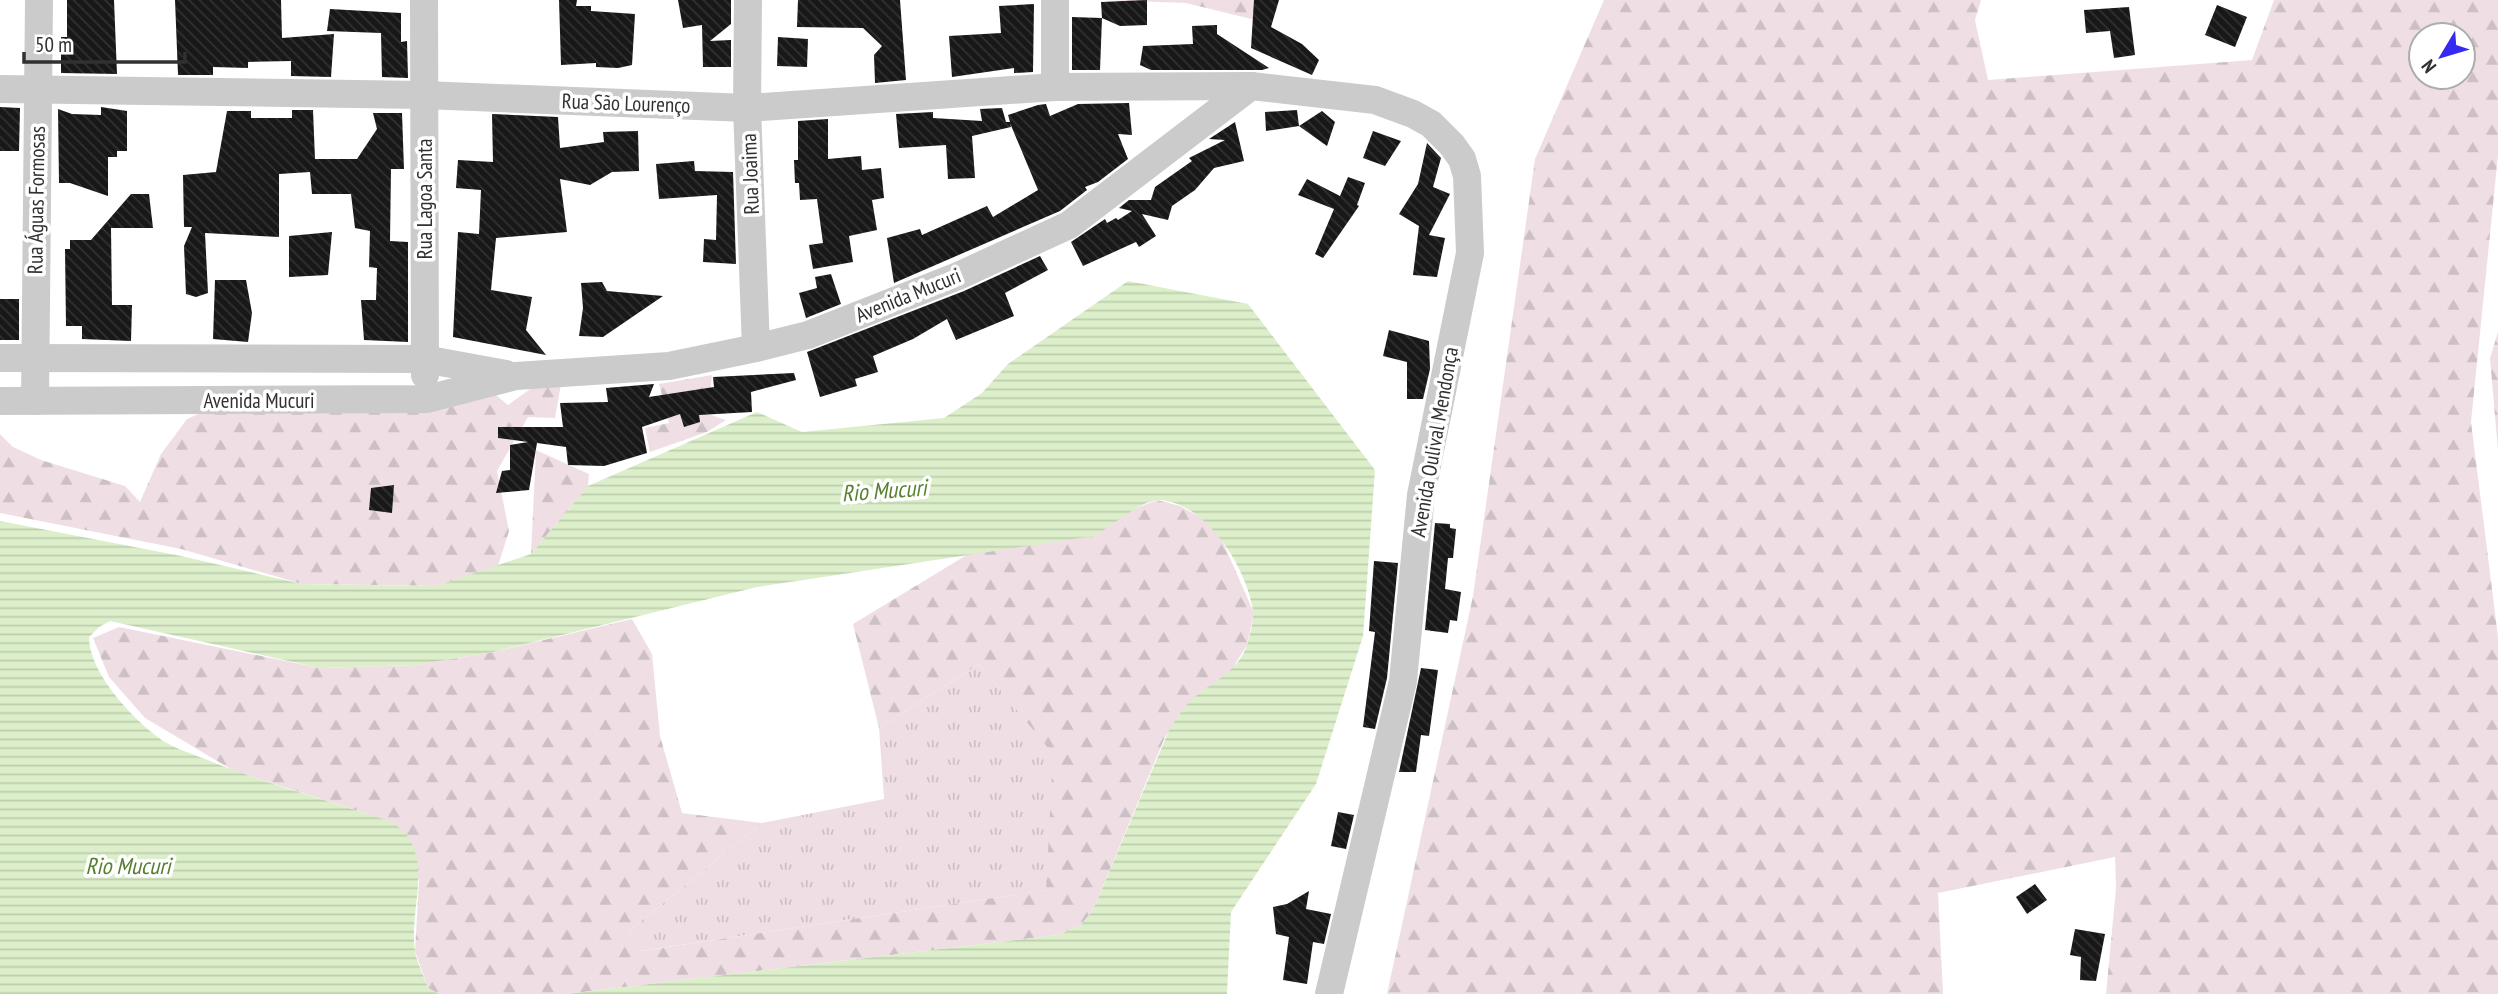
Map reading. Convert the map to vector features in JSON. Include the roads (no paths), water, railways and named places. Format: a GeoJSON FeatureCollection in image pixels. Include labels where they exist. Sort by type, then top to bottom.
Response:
{"type":"FeatureCollection","features":[{"type":"Feature","properties":{"kind":"street","name":"Rua Águas Formosas"},"geometry":{"type":"LineString","coordinates":[[35,401],[39,0]]}},
{"type":"Feature","properties":{"kind":"street","name":"Rua Lagoa Santa"},"geometry":{"type":"LineString","coordinates":[[424,0],[424,359],[427,399]]}},
{"type":"Feature","properties":{"kind":"street","name":"Rua Joaima"},"geometry":{"type":"LineString","coordinates":[[748,0],[747,108],[756,348]]}},
{"type":"Feature","properties":{"kind":"street"},"geometry":{"type":"LineString","coordinates":[[1055,0],[1055,87]]}},
{"type":"Feature","properties":{"kind":"street","name":"Rua São Lourenço"},"geometry":{"type":"LineString","coordinates":[[0,89],[424,95],[747,108],[1055,87],[1251,86]]}},
{"type":"Feature","properties":{"kind":"street","name":"Avenida Mucuri"},"geometry":{"type":"LineString","coordinates":[[0,401],[427,399],[516,376],[669,366],[808,335],[958,276],[1069,225],[1251,86]]}},
{"type":"Feature","properties":{"kind":"street","name":"Avenida Oulival Mendonça"},"geometry":{"type":"LineString","coordinates":[[1251,86],[1375,100],[1413,114],[1443,133],[1462,159],[1467,176],[1470,253],[1421,495],[1403,681],[1329,994]]}},
{"type":"Feature","properties":{"kind":"street","name":"Avenida Mucuri"},"geometry":{"type":"LineString","coordinates":[[0,358],[424,359],[516,376]]}},
{"type":"Feature","properties":{"kind":"water","name":"Rio Mucuri"},"geometry":{"type":"Polygon","coordinates":[[[1128,281],[1248,304],[1375,470],[1363,636],[1316,784],[1231,912],[1227,994],[567,994],[1058,935],[1081,925],[1093,910],[1170,728],[1189,702],[1238,662],[1244,653],[1252,627],[1253,611],[1249,594],[1233,558],[1221,540],[1193,512],[1159,500],[1144,504],[1094,536],[757,587],[493,652],[416,665],[320,668],[110,621],[89,637],[91,651],[105,681],[116,696],[153,734],[181,750],[255,778],[392,822],[406,834],[418,864],[415,951],[428,988],[439,994],[0,994],[0,521],[181,556],[302,584],[436,586],[531,554],[588,486],[757,412],[802,432],[944,418],[982,393],[1008,364],[1128,281]]]}}]}
